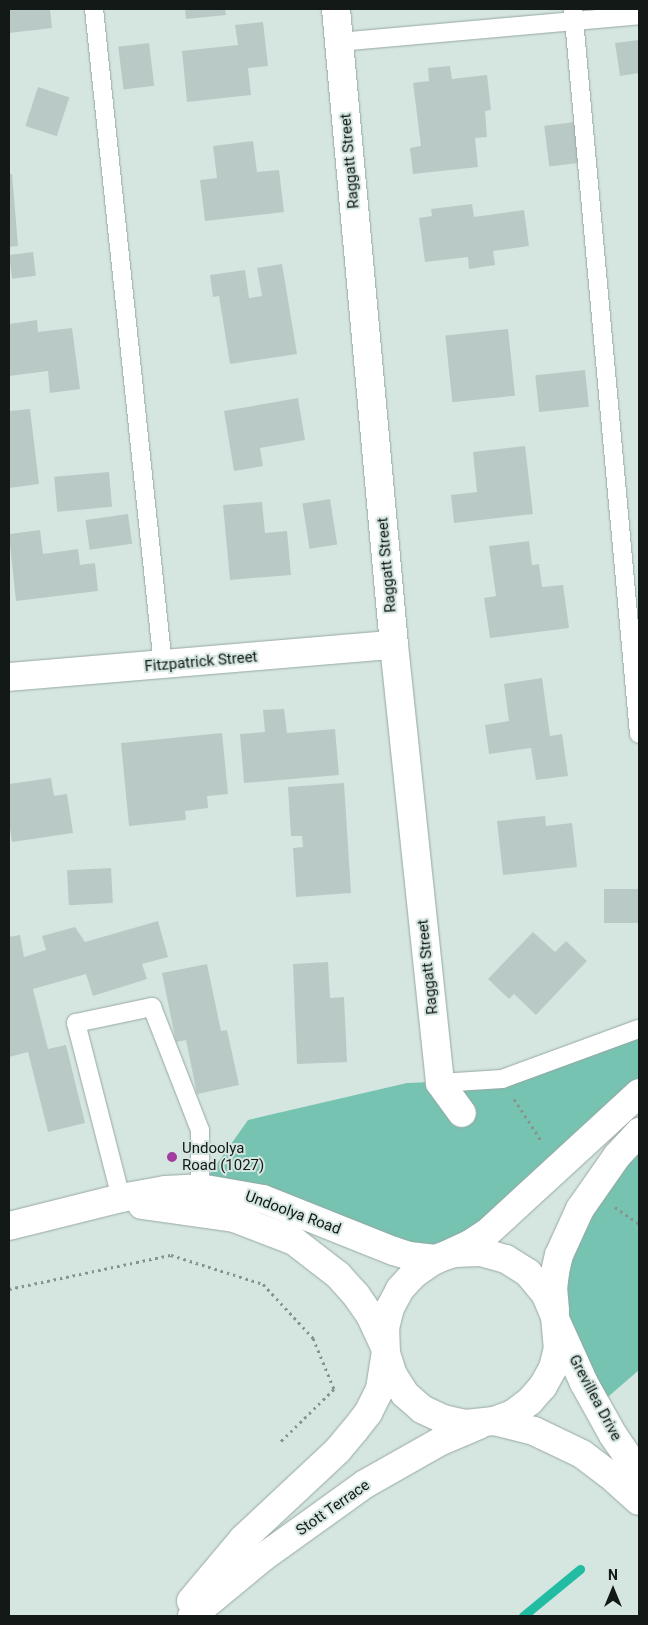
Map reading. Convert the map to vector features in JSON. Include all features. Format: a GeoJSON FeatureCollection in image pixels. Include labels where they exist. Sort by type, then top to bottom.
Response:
{"type":"FeatureCollection","features":[{"type":"Feature","properties":{"kind":"main road","name":"Raggatt Street"},"geometry":{"type":"LineString","coordinates":[[336,9],[394,645],[440,1083]]}},
{"type":"Feature","properties":{"kind":"main road","name":"Fitzpatrick Street"},"geometry":{"type":"LineString","coordinates":[[9,677],[394,645]]}},
{"type":"Feature","properties":{"kind":"main road"},"geometry":{"type":"LineString","coordinates":[[440,1083],[462,1113]]}},
{"type":"Feature","properties":{"kind":"main road","name":"Undoolya Road"},"geometry":{"type":"LineString","coordinates":[[386,1351],[387,1321],[390,1308],[400,1289],[414,1274],[438,1258],[470,1244],[487,1233],[639,1093]]}},
{"type":"Feature","properties":{"kind":"main road","name":"Undoolya Road"},"geometry":{"type":"LineString","coordinates":[[88,1207],[139,1205],[234,1218],[294,1241],[338,1274],[356,1295],[370,1315],[386,1351],[393,1374],[405,1394],[422,1409],[443,1419],[466,1424],[491,1422],[519,1410],[543,1386],[553,1368],[558,1348],[553,1289],[555,1272],[567,1235],[591,1191],[617,1156],[639,1132]]}},
{"type":"Feature","properties":{"kind":"main road","name":"Undoolya Road"},"geometry":{"type":"LineString","coordinates":[[9,1226],[121,1198],[165,1190],[200,1188],[263,1199],[409,1256],[438,1258],[455,1253],[481,1252],[506,1259],[528,1273],[545,1293],[556,1319]]}},
{"type":"Feature","properties":{"kind":"main road","name":"Grevillea Drive"},"geometry":{"type":"LineString","coordinates":[[556,1319],[584,1383],[613,1435],[639,1473]]}},
{"type":"Feature","properties":{"kind":"main road"},"geometry":{"type":"LineString","coordinates":[[179,1616],[243,1539],[338,1450],[354,1431],[368,1413],[380,1389],[386,1351]]}},
{"type":"Feature","properties":{"kind":"main road"},"geometry":{"type":"LineString","coordinates":[[491,1422],[534,1431],[582,1454],[609,1474],[639,1501]]}},
{"type":"Feature","properties":{"kind":"main road","name":"Stott Terrace"},"geometry":{"type":"LineString","coordinates":[[192,1616],[262,1558],[365,1484],[457,1433],[491,1422]]}},
{"type":"Feature","properties":{"kind":"lane"},"geometry":{"type":"LineString","coordinates":[[94,9],[163,665]]}},
{"type":"Feature","properties":{"kind":"lane"},"geometry":{"type":"LineString","coordinates":[[339,42],[574,15],[639,15]]}},
{"type":"Feature","properties":{"kind":"lane"},"geometry":{"type":"LineString","coordinates":[[574,15],[639,734]]}},
{"type":"Feature","properties":{"kind":"lane"},"geometry":{"type":"LineString","coordinates":[[121,1198],[76,1023],[152,1007],[200,1130],[200,1188]]}},
{"type":"Feature","properties":{"kind":"lane"},"geometry":{"type":"LineString","coordinates":[[440,1083],[502,1079],[639,1029]]}},
{"type":"Feature","properties":{"kind":"path"},"geometry":{"type":"LineString","coordinates":[[9,1289],[171,1255],[263,1284],[313,1338],[334,1389],[280,1443]]}},
{"type":"Feature","properties":{"kind":"green space"},"geometry":{"type":"Polygon","coordinates":[[[639,1029],[639,1084],[441,1257],[200,1188],[248,1120],[407,1083],[502,1079],[639,1029]]]}},
{"type":"Feature","properties":{"kind":"green space"},"geometry":{"type":"Polygon","coordinates":[[[639,1122],[639,1370],[594,1409],[553,1289],[639,1122]]]}},
{"type":"Feature","properties":{"kind":"building"},"geometry":{"type":"Polygon","coordinates":[[[9,9],[50,9],[52,28],[9,33],[9,9]]]}},
{"type":"Feature","properties":{"kind":"building"},"geometry":{"type":"Polygon","coordinates":[[[185,9],[225,9],[226,15],[186,19],[185,9]]]}},
{"type":"Feature","properties":{"kind":"building"},"geometry":{"type":"Polygon","coordinates":[[[263,22],[268,66],[248,68],[251,95],[187,102],[182,51],[238,45],[235,25],[263,22]]]}},
{"type":"Feature","properties":{"kind":"building"},"geometry":{"type":"Polygon","coordinates":[[[639,40],[639,73],[620,76],[615,43],[639,40]]]}},
{"type":"Feature","properties":{"kind":"building"},"geometry":{"type":"Polygon","coordinates":[[[149,43],[154,86],[123,89],[118,47],[149,43]]]}},
{"type":"Feature","properties":{"kind":"building"},"geometry":{"type":"Polygon","coordinates":[[[450,66],[452,79],[487,75],[491,110],[485,111],[487,137],[475,138],[478,167],[413,174],[410,148],[421,146],[413,83],[429,81],[428,68],[450,66]]]}},
{"type":"Feature","properties":{"kind":"building"},"geometry":{"type":"Polygon","coordinates":[[[38,87],[69,97],[57,136],[25,126],[38,87]]]}},
{"type":"Feature","properties":{"kind":"building"},"geometry":{"type":"Polygon","coordinates":[[[575,122],[580,163],[549,166],[544,126],[575,122]]]}},
{"type":"Feature","properties":{"kind":"building"},"geometry":{"type":"Polygon","coordinates":[[[253,141],[257,172],[279,170],[284,212],[205,221],[200,180],[217,178],[213,146],[253,141]]]}},
{"type":"Feature","properties":{"kind":"building"},"geometry":{"type":"Polygon","coordinates":[[[9,174],[12,174],[18,246],[9,247],[9,174]]]}},
{"type":"Feature","properties":{"kind":"building"},"geometry":{"type":"Polygon","coordinates":[[[472,204],[474,217],[524,210],[529,246],[493,251],[495,265],[469,269],[468,257],[425,262],[419,218],[432,216],[431,209],[472,204]]]}},
{"type":"Feature","properties":{"kind":"building"},"geometry":{"type":"Polygon","coordinates":[[[33,252],[36,276],[12,279],[9,255],[33,252]]]}},
{"type":"Feature","properties":{"kind":"building"},"geometry":{"type":"Polygon","coordinates":[[[282,264],[297,354],[230,364],[219,296],[213,297],[210,275],[245,270],[249,298],[262,296],[257,268],[282,264]]]}},
{"type":"Feature","properties":{"kind":"building"},"geometry":{"type":"Polygon","coordinates":[[[37,320],[38,332],[72,328],[80,389],[50,393],[48,371],[9,376],[9,324],[37,320]]]}},
{"type":"Feature","properties":{"kind":"building"},"geometry":{"type":"Polygon","coordinates":[[[508,329],[515,396],[452,402],[445,336],[508,329]]]}},
{"type":"Feature","properties":{"kind":"building"},"geometry":{"type":"Polygon","coordinates":[[[585,370],[589,407],[539,412],[535,375],[585,370]]]}},
{"type":"Feature","properties":{"kind":"building"},"geometry":{"type":"Polygon","coordinates":[[[298,398],[305,440],[260,448],[263,466],[234,471],[224,411],[298,398]]]}},
{"type":"Feature","properties":{"kind":"building"},"geometry":{"type":"Polygon","coordinates":[[[30,409],[39,484],[9,488],[9,411],[30,409]]]}},
{"type":"Feature","properties":{"kind":"building"},"geometry":{"type":"Polygon","coordinates":[[[525,446],[533,514],[454,523],[451,495],[477,492],[473,452],[525,446]]]}},
{"type":"Feature","properties":{"kind":"building"},"geometry":{"type":"Polygon","coordinates":[[[109,472],[112,507],[57,512],[54,477],[109,472]]]}},
{"type":"Feature","properties":{"kind":"building"},"geometry":{"type":"Polygon","coordinates":[[[330,499],[337,544],[310,549],[302,503],[330,499]]]}},
{"type":"Feature","properties":{"kind":"building"},"geometry":{"type":"Polygon","coordinates":[[[262,502],[265,533],[287,531],[291,575],[230,580],[223,505],[262,502]]]}},
{"type":"Feature","properties":{"kind":"building"},"geometry":{"type":"Polygon","coordinates":[[[128,514],[132,544],[90,550],[85,520],[128,514]]]}},
{"type":"Feature","properties":{"kind":"building"},"geometry":{"type":"Polygon","coordinates":[[[40,530],[43,554],[78,549],[80,565],[95,563],[98,591],[16,601],[9,534],[40,530]]]}},
{"type":"Feature","properties":{"kind":"building"},"geometry":{"type":"Polygon","coordinates":[[[529,541],[532,565],[539,564],[542,587],[563,585],[569,628],[490,638],[484,598],[496,596],[489,546],[529,541]]]}},
{"type":"Feature","properties":{"kind":"building"},"geometry":{"type":"Polygon","coordinates":[[[542,678],[550,736],[562,734],[568,776],[536,780],[531,748],[489,754],[485,725],[509,721],[504,684],[542,678]]]}},
{"type":"Feature","properties":{"kind":"building"},"geometry":{"type":"Polygon","coordinates":[[[284,709],[287,733],[335,729],[339,775],[244,783],[240,734],[265,732],[263,710],[284,709]]]}},
{"type":"Feature","properties":{"kind":"building"},"geometry":{"type":"Polygon","coordinates":[[[222,733],[228,794],[207,796],[208,808],[185,811],[186,820],[129,826],[121,743],[222,733]]]}},
{"type":"Feature","properties":{"kind":"building"},"geometry":{"type":"Polygon","coordinates":[[[51,778],[54,796],[67,794],[73,833],[12,842],[9,821],[9,784],[51,778]]]}},
{"type":"Feature","properties":{"kind":"building"},"geometry":{"type":"Polygon","coordinates":[[[344,783],[351,893],[296,897],[293,848],[303,847],[302,836],[291,836],[288,787],[344,783]]]}},
{"type":"Feature","properties":{"kind":"building"},"geometry":{"type":"Polygon","coordinates":[[[545,816],[546,826],[572,823],[577,867],[503,875],[497,821],[545,816]]]}},
{"type":"Feature","properties":{"kind":"building"},"geometry":{"type":"Polygon","coordinates":[[[111,868],[113,903],[69,905],[67,870],[111,868]]]}},
{"type":"Feature","properties":{"kind":"building"},"geometry":{"type":"Polygon","coordinates":[[[604,889],[639,889],[639,923],[604,923],[604,889]]]}},
{"type":"Feature","properties":{"kind":"building"},"geometry":{"type":"Polygon","coordinates":[[[158,921],[168,957],[142,964],[147,979],[93,996],[86,974],[33,989],[48,1049],[66,1045],[85,1123],[48,1132],[28,1052],[9,1057],[9,937],[20,935],[24,957],[46,950],[42,936],[75,927],[85,942],[158,921]]]}},
{"type":"Feature","properties":{"kind":"building"},"geometry":{"type":"Polygon","coordinates":[[[533,932],[555,952],[566,941],[587,961],[536,1015],[514,994],[509,999],[488,979],[533,932]]]}},
{"type":"Feature","properties":{"kind":"building"},"geometry":{"type":"Polygon","coordinates":[[[328,962],[330,998],[344,997],[347,1062],[297,1064],[293,964],[328,962]]]}},
{"type":"Feature","properties":{"kind":"building"},"geometry":{"type":"Polygon","coordinates":[[[207,964],[221,1031],[227,1030],[239,1085],[197,1094],[186,1040],[176,1042],[162,973],[207,964]]]}},
{"type":"Feature","properties":{"kind":"waterway"},"geometry":{"type":"LineString","coordinates":[[523,1616],[580,1569]]}},
{"type":"Feature","properties":{"kind":"place","name":"Undoolya Road (1027)"},"geometry":{"type":"Point","coordinates":[172,1157]}}]}
